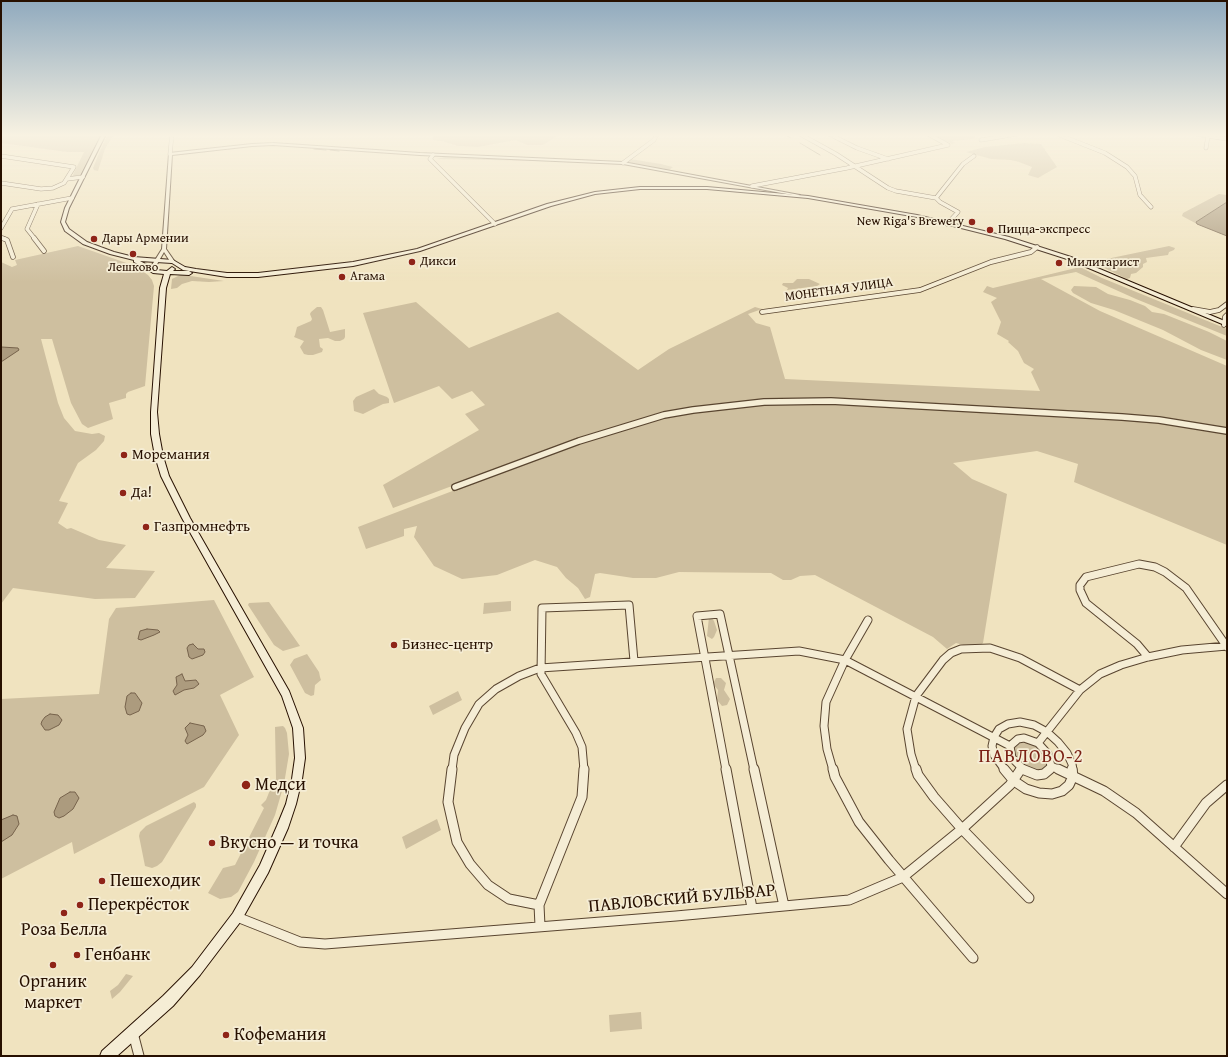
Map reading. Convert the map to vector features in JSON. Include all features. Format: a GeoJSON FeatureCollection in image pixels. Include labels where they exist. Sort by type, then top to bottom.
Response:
{"type":"FeatureCollection","features":[{"type":"Feature","properties":{"kind":"main road"},"geometry":{"type":"LineString","coordinates":[[80,183],[64,217],[65,227],[69,233],[97,248],[134,260],[156,272]]}},
{"type":"Feature","properties":{"kind":"main road"},"geometry":{"type":"LineString","coordinates":[[134,260],[142,260],[190,270],[227,275],[258,275],[308,271],[406,254],[564,200],[616,190],[690,187],[798,195],[897,212],[947,224],[1036,247],[1076,260],[1226,324]]}},
{"type":"Feature","properties":{"kind":"main road"},"geometry":{"type":"LineString","coordinates":[[171,265],[185,272],[224,277],[263,277],[309,273],[380,262],[440,246],[562,203],[618,191],[691,189],[768,192],[947,224]]}},
{"type":"Feature","properties":{"kind":"main road"},"geometry":{"type":"LineString","coordinates":[[1036,247],[1226,324]]}},
{"type":"Feature","properties":{"kind":"main road"},"geometry":{"type":"LineString","coordinates":[[156,263],[151,268],[156,272],[164,285]]}},
{"type":"Feature","properties":{"kind":"main road"},"geometry":{"type":"LineString","coordinates":[[156,272],[171,265]]}},
{"type":"Feature","properties":{"kind":"main road"},"geometry":{"type":"LineString","coordinates":[[107,1056],[168,1001],[196,971],[238,917],[264,870],[291,804],[297,779],[300,741],[297,723],[286,694],[186,518],[161,463],[155,434],[154,412],[164,285],[171,265]]}},
{"type":"Feature","properties":{"kind":"main road"},"geometry":{"type":"LineString","coordinates":[[164,285],[173,275],[185,272]]}},
{"type":"Feature","properties":{"kind":"street"},"geometry":{"type":"LineString","coordinates":[[3,183],[46,189],[59,186],[62,183]]}},
{"type":"Feature","properties":{"kind":"street"},"geometry":{"type":"LineString","coordinates":[[156,263],[164,249],[168,183]]}},
{"type":"Feature","properties":{"kind":"street"},"geometry":{"type":"LineString","coordinates":[[454,183],[495,224]]}},
{"type":"Feature","properties":{"kind":"street"},"geometry":{"type":"LineString","coordinates":[[737,183],[752,186],[768,192]]}},
{"type":"Feature","properties":{"kind":"street"},"geometry":{"type":"LineString","coordinates":[[752,186],[761,183]]}},
{"type":"Feature","properties":{"kind":"street"},"geometry":{"type":"LineString","coordinates":[[881,183],[892,190],[936,198],[940,202],[958,212],[947,224]]}},
{"type":"Feature","properties":{"kind":"street"},"geometry":{"type":"LineString","coordinates":[[936,198],[948,183]]}},
{"type":"Feature","properties":{"kind":"street"},"geometry":{"type":"LineString","coordinates":[[1137,183],[1140,195],[1151,207]]}},
{"type":"Feature","properties":{"kind":"street"},"geometry":{"type":"LineString","coordinates":[[1,228],[12,209],[72,198]]}},
{"type":"Feature","properties":{"kind":"street"},"geometry":{"type":"LineString","coordinates":[[38,204],[27,229],[44,251]]}},
{"type":"Feature","properties":{"kind":"street"},"geometry":{"type":"LineString","coordinates":[[1,238],[7,240],[13,257]]}},
{"type":"Feature","properties":{"kind":"street","name":"МОНЕТНАЯ УЛИЦА"},"geometry":{"type":"LineString","coordinates":[[762,312],[920,290],[991,262],[1031,252],[1036,247]]}},
{"type":"Feature","properties":{"kind":"street"},"geometry":{"type":"LineString","coordinates":[[164,249],[171,265]]}},
{"type":"Feature","properties":{"kind":"street"},"geometry":{"type":"LineString","coordinates":[[142,260],[155,259],[161,255]]}},
{"type":"Feature","properties":{"kind":"street"},"geometry":{"type":"LineString","coordinates":[[1190,308],[1210,312],[1218,310],[1227,304]]}},
{"type":"Feature","properties":{"kind":"street"},"geometry":{"type":"LineString","coordinates":[[1226,324],[1225,317],[1227,315]]}},
{"type":"Feature","properties":{"kind":"street"},"geometry":{"type":"LineString","coordinates":[[455,487],[579,441],[664,415],[693,410],[764,402],[831,401],[1122,417],[1159,420],[1227,431]]}},
{"type":"Feature","properties":{"kind":"street"},"geometry":{"type":"LineString","coordinates":[[1148,657],[1137,644],[1086,602],[1080,590],[1080,585],[1086,576],[1138,564],[1155,567],[1165,572],[1186,588],[1227,647]]}},
{"type":"Feature","properties":{"kind":"street"},"geometry":{"type":"LineString","coordinates":[[540,926],[539,905],[582,797],[584,781],[582,747],[576,733],[541,674],[542,608],[629,605],[634,661]]}},
{"type":"Feature","properties":{"kind":"street"},"geometry":{"type":"LineString","coordinates":[[752,908],[697,616],[720,614],[784,906]]}},
{"type":"Feature","properties":{"kind":"street"},"geometry":{"type":"LineString","coordinates":[[868,620],[845,660],[826,702],[824,726],[827,749],[835,777],[850,807],[860,822],[903,877],[973,958]]}},
{"type":"Feature","properties":{"kind":"street"},"geometry":{"type":"LineString","coordinates":[[1038,743],[1080,690],[1100,674],[1121,665],[1148,657],[1182,650],[1227,647]]}},
{"type":"Feature","properties":{"kind":"street"},"geometry":{"type":"LineString","coordinates":[[1029,898],[962,829],[934,797],[918,775],[910,754],[907,729],[916,696],[943,660],[951,653],[961,649],[990,648],[1020,658],[1080,690]]}},
{"type":"Feature","properties":{"kind":"street"},"geometry":{"type":"LineString","coordinates":[[539,905],[509,900],[488,885],[470,864],[457,842],[448,802],[454,755],[465,728],[479,704],[496,689],[519,676],[540,668],[799,651],[845,660],[1010,746]]}},
{"type":"Feature","properties":{"kind":"street"},"geometry":{"type":"LineString","coordinates":[[1020,722],[1047,732],[1067,753],[1072,764],[1073,776],[1066,788],[1052,794],[1033,791],[1014,781],[1005,774],[994,755],[992,746],[994,737],[999,729],[1008,724],[1020,722]]}},
{"type":"Feature","properties":{"kind":"street"},"geometry":{"type":"LineString","coordinates":[[1018,739],[1031,740],[1038,743],[1048,754],[1051,766],[1049,771],[1044,774],[1033,774],[1022,769],[1012,758],[1010,746],[1018,739]]}},
{"type":"Feature","properties":{"kind":"street"},"geometry":{"type":"LineString","coordinates":[[1051,766],[1104,791],[1136,813],[1227,894]]}},
{"type":"Feature","properties":{"kind":"street","name":"ПАВЛОВСКИЙ БУЛЬВАР"},"geometry":{"type":"LineString","coordinates":[[238,917],[300,942],[325,944],[849,900],[903,877],[962,829],[1014,781],[1022,769]]}},
{"type":"Feature","properties":{"kind":"street"},"geometry":{"type":"LineString","coordinates":[[1174,847],[1206,803],[1227,785]]}},
{"type":"Feature","properties":{"kind":"street"},"geometry":{"type":"LineString","coordinates":[[133,1033],[139,1056]]}},
{"type":"Feature","properties":{"kind":"shaded area"},"geometry":{"type":"Polygon","coordinates":[[[1219,194],[1227,195],[1227,202],[1196,222],[1197,224],[1182,216],[1183,213],[1219,194]]]}},
{"type":"Feature","properties":{"kind":"shaded area"},"geometry":{"type":"Polygon","coordinates":[[[1227,202],[1227,236],[1197,224],[1196,222],[1227,202]]]}},
{"type":"Feature","properties":{"kind":"shaded area"},"geometry":{"type":"Polygon","coordinates":[[[78,246],[135,266],[148,275],[154,286],[145,386],[128,392],[126,394],[126,398],[109,403],[113,419],[88,428],[82,424],[71,403],[52,339],[41,339],[58,403],[64,418],[75,431],[92,434],[99,433],[105,436],[104,441],[96,450],[78,463],[59,501],[68,503],[58,523],[67,529],[71,528],[99,540],[126,545],[106,568],[155,571],[135,598],[95,599],[13,588],[1,604],[1,362],[3,361],[5,347],[1,347],[1,262],[12,267],[17,265],[15,260],[78,246]]]}},
{"type":"Feature","properties":{"kind":"shaded area"},"geometry":{"type":"Polygon","coordinates":[[[1169,246],[1175,248],[1169,252],[1168,255],[1146,258],[1147,262],[1143,264],[1143,267],[1136,273],[1131,274],[1130,278],[1127,279],[1092,262],[1169,246]]]}},
{"type":"Feature","properties":{"kind":"shaded area"},"geometry":{"type":"Polygon","coordinates":[[[1080,267],[1102,278],[1227,329],[1227,336],[1136,299],[1076,272],[1041,279],[1100,311],[1227,366],[1227,428],[1167,419],[1029,408],[817,398],[769,399],[691,408],[618,426],[578,439],[393,508],[383,485],[479,430],[465,414],[485,405],[472,391],[452,399],[439,386],[394,403],[363,313],[416,302],[469,348],[558,312],[638,370],[669,349],[755,307],[762,309],[748,314],[756,323],[770,327],[785,379],[1040,391],[1031,372],[1034,369],[1024,363],[1018,351],[1008,342],[1009,341],[997,334],[1001,322],[991,302],[997,298],[983,292],[987,286],[993,288],[1080,267]]]}},
{"type":"Feature","properties":{"kind":"shaded area"},"geometry":{"type":"Polygon","coordinates":[[[180,275],[224,281],[192,281],[182,284],[177,288],[171,289],[172,279],[180,275]]]}},
{"type":"Feature","properties":{"kind":"shaded area"},"geometry":{"type":"Polygon","coordinates":[[[797,279],[809,279],[820,284],[817,286],[787,290],[788,288],[782,285],[783,283],[793,283],[797,279]]]}},
{"type":"Feature","properties":{"kind":"shaded area"},"geometry":{"type":"Polygon","coordinates":[[[1074,286],[1096,287],[1108,294],[1145,306],[1152,312],[1164,314],[1209,332],[1227,341],[1227,360],[1201,350],[1163,330],[1114,310],[1091,303],[1073,293],[1071,290],[1074,286]]]}},
{"type":"Feature","properties":{"kind":"shaded area"},"geometry":{"type":"Polygon","coordinates":[[[317,307],[321,307],[323,310],[330,332],[345,329],[345,337],[340,341],[335,341],[328,338],[319,339],[320,347],[323,349],[322,352],[308,355],[304,354],[300,347],[304,341],[294,337],[297,327],[311,321],[312,319],[310,314],[317,307]]]}},
{"type":"Feature","properties":{"kind":"shaded area"},"geometry":{"type":"Polygon","coordinates":[[[1,347],[18,348],[19,350],[1,362],[1,347]]]}},
{"type":"Feature","properties":{"kind":"shaded area"},"geometry":{"type":"Polygon","coordinates":[[[374,389],[379,394],[387,397],[389,399],[389,403],[383,404],[363,414],[354,411],[353,401],[356,397],[374,389]]]}},
{"type":"Feature","properties":{"kind":"shaded area"},"geometry":{"type":"Polygon","coordinates":[[[796,402],[1132,420],[1227,432],[1227,545],[1074,482],[1078,464],[1037,451],[953,463],[972,479],[1007,494],[983,643],[979,647],[956,643],[947,649],[933,637],[815,575],[800,576],[791,580],[783,580],[771,573],[679,572],[656,578],[633,578],[600,573],[595,574],[590,597],[585,599],[578,588],[566,578],[557,567],[535,560],[497,575],[462,579],[434,566],[414,537],[417,526],[404,529],[404,536],[366,549],[358,527],[581,442],[666,417],[694,411],[796,402]]]}},
{"type":"Feature","properties":{"kind":"shaded area"},"geometry":{"type":"Polygon","coordinates":[[[214,600],[254,677],[220,695],[239,735],[204,787],[74,854],[72,842],[1,879],[1,699],[99,694],[109,619],[116,608],[214,600]]]}},
{"type":"Feature","properties":{"kind":"shaded area"},"geometry":{"type":"Polygon","coordinates":[[[511,601],[511,611],[483,614],[484,603],[511,601]]]}},
{"type":"Feature","properties":{"kind":"shaded area"},"geometry":{"type":"Polygon","coordinates":[[[269,602],[300,646],[283,651],[274,645],[248,605],[249,603],[269,602]]]}},
{"type":"Feature","properties":{"kind":"shaded area"},"geometry":{"type":"Polygon","coordinates":[[[709,617],[711,617],[714,621],[717,630],[712,639],[707,636],[709,617]]]}},
{"type":"Feature","properties":{"kind":"shaded area"},"geometry":{"type":"Polygon","coordinates":[[[147,629],[158,630],[160,632],[141,640],[138,639],[140,631],[147,629]]]}},
{"type":"Feature","properties":{"kind":"shaded area"},"geometry":{"type":"Polygon","coordinates":[[[193,644],[198,649],[204,649],[205,652],[203,655],[192,659],[189,657],[187,648],[189,645],[193,644]]]}},
{"type":"Feature","properties":{"kind":"shaded area"},"geometry":{"type":"Polygon","coordinates":[[[307,654],[319,672],[321,680],[315,685],[314,695],[311,696],[305,693],[290,665],[294,659],[307,654]]]}},
{"type":"Feature","properties":{"kind":"shaded area"},"geometry":{"type":"Polygon","coordinates":[[[182,674],[185,681],[196,680],[199,684],[194,688],[184,690],[175,695],[173,691],[177,685],[176,677],[182,674]]]}},
{"type":"Feature","properties":{"kind":"shaded area"},"geometry":{"type":"Polygon","coordinates":[[[716,678],[721,678],[726,683],[724,690],[730,699],[727,705],[722,706],[717,700],[718,690],[713,684],[716,678]]]}},
{"type":"Feature","properties":{"kind":"shaded area"},"geometry":{"type":"Polygon","coordinates":[[[458,691],[462,700],[433,715],[429,706],[458,691]]]}},
{"type":"Feature","properties":{"kind":"shaded area"},"geometry":{"type":"Polygon","coordinates":[[[131,693],[135,693],[142,703],[139,711],[130,715],[127,714],[125,707],[127,696],[131,693]]]}},
{"type":"Feature","properties":{"kind":"shaded area"},"geometry":{"type":"Polygon","coordinates":[[[50,714],[58,715],[62,720],[59,725],[49,730],[45,730],[41,724],[45,717],[50,714]]]}},
{"type":"Feature","properties":{"kind":"shaded area"},"geometry":{"type":"Polygon","coordinates":[[[190,723],[204,726],[206,731],[203,735],[187,744],[185,741],[188,735],[185,728],[190,723]]]}},
{"type":"Feature","properties":{"kind":"shaded area"},"geometry":{"type":"Polygon","coordinates":[[[283,726],[287,733],[289,754],[284,784],[275,815],[254,862],[238,892],[231,897],[220,899],[208,893],[223,868],[235,865],[264,808],[261,805],[266,800],[276,779],[275,727],[283,726]]]}},
{"type":"Feature","properties":{"kind":"shaded area"},"geometry":{"type":"Polygon","coordinates":[[[1021,742],[1029,742],[1037,746],[1044,753],[1048,765],[1047,768],[1041,772],[1028,770],[1015,757],[1014,749],[1017,744],[1021,742]]]}},
{"type":"Feature","properties":{"kind":"shaded area"},"geometry":{"type":"Polygon","coordinates":[[[70,792],[75,792],[79,798],[73,809],[59,818],[55,816],[54,812],[60,798],[70,792]]]}},
{"type":"Feature","properties":{"kind":"shaded area"},"geometry":{"type":"Polygon","coordinates":[[[194,802],[196,807],[162,862],[152,868],[145,866],[139,836],[140,832],[146,826],[194,802]]]}},
{"type":"Feature","properties":{"kind":"shaded area"},"geometry":{"type":"Polygon","coordinates":[[[13,815],[17,816],[19,824],[12,835],[1,842],[1,820],[13,815]]]}},
{"type":"Feature","properties":{"kind":"shaded area"},"geometry":{"type":"Polygon","coordinates":[[[437,819],[441,830],[406,849],[402,837],[437,819]]]}},
{"type":"Feature","properties":{"kind":"shaded area"},"geometry":{"type":"Polygon","coordinates":[[[126,974],[133,976],[112,999],[110,991],[118,985],[126,974]]]}},
{"type":"Feature","properties":{"kind":"shaded area"},"geometry":{"type":"Polygon","coordinates":[[[641,1012],[642,1029],[610,1032],[609,1015],[641,1012]]]}},
{"type":"Feature","properties":{"kind":"place","name":"New Riga's Brewery"},"geometry":{"type":"Point","coordinates":[972,222]}},
{"type":"Feature","properties":{"kind":"place","name":"Пицца-экспресс"},"geometry":{"type":"Point","coordinates":[990,230]}},
{"type":"Feature","properties":{"kind":"place","name":"Дары Армении"},"geometry":{"type":"Point","coordinates":[94,239]}},
{"type":"Feature","properties":{"kind":"place","name":"Лешково"},"geometry":{"type":"Point","coordinates":[133,254]}},
{"type":"Feature","properties":{"kind":"place","name":"Дикси"},"geometry":{"type":"Point","coordinates":[412,262]}},
{"type":"Feature","properties":{"kind":"place","name":"Милитарист"},"geometry":{"type":"Point","coordinates":[1059,263]}},
{"type":"Feature","properties":{"kind":"place","name":"Агама"},"geometry":{"type":"Point","coordinates":[342,277]}},
{"type":"Feature","properties":{"kind":"place","name":"Моремания"},"geometry":{"type":"Point","coordinates":[124,455]}},
{"type":"Feature","properties":{"kind":"place","name":"Да!"},"geometry":{"type":"Point","coordinates":[123,493]}},
{"type":"Feature","properties":{"kind":"place","name":"Газпромнефть"},"geometry":{"type":"Point","coordinates":[146,527]}},
{"type":"Feature","properties":{"kind":"place","name":"Бизнес-центр"},"geometry":{"type":"Point","coordinates":[394,645]}},
{"type":"Feature","properties":{"kind":"place","name":"Медси"},"geometry":{"type":"Point","coordinates":[246,785]}},
{"type":"Feature","properties":{"kind":"place","name":"Вкусно — и точка"},"geometry":{"type":"Point","coordinates":[212,843]}},
{"type":"Feature","properties":{"kind":"place","name":"Пешеходик"},"geometry":{"type":"Point","coordinates":[102,881]}},
{"type":"Feature","properties":{"kind":"place","name":"Перекрёсток"},"geometry":{"type":"Point","coordinates":[80,905]}},
{"type":"Feature","properties":{"kind":"place","name":"Роза Белла"},"geometry":{"type":"Point","coordinates":[64,913]}},
{"type":"Feature","properties":{"kind":"place","name":"Генбанк"},"geometry":{"type":"Point","coordinates":[77,955]}},
{"type":"Feature","properties":{"kind":"place","name":"Органик маркет"},"geometry":{"type":"Point","coordinates":[53,965]}},
{"type":"Feature","properties":{"kind":"place","name":"Кофемания"},"geometry":{"type":"Point","coordinates":[226,1035]}},
{"type":"Feature","properties":{"kind":"district","name":"ПАВЛОВО-2"},"geometry":{"type":"Point","coordinates":[1031,757]}}]}
